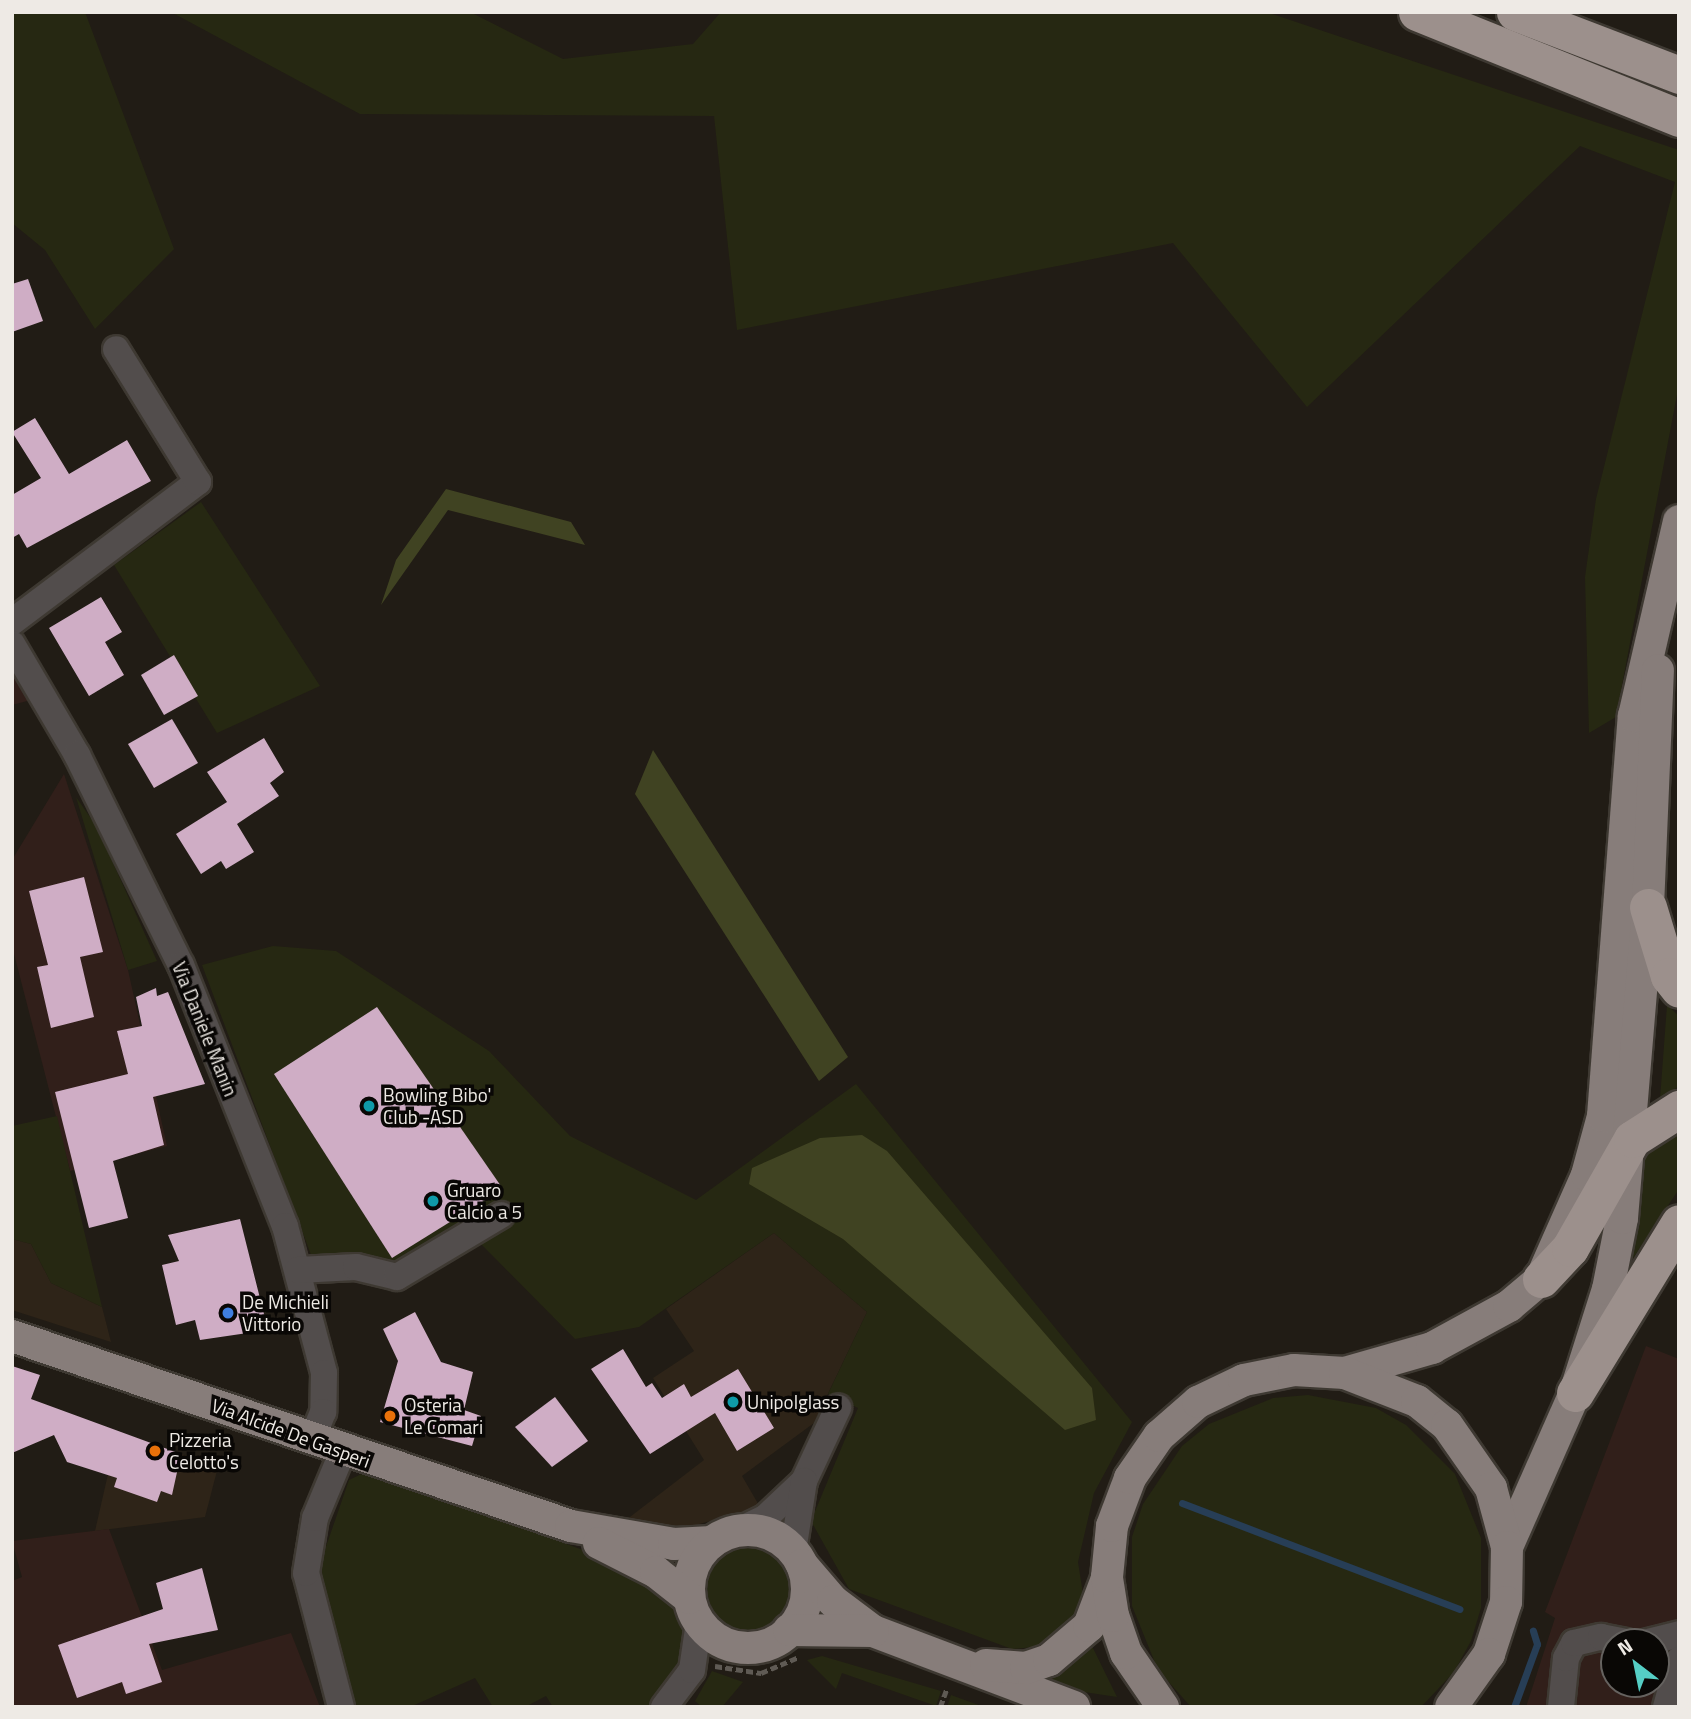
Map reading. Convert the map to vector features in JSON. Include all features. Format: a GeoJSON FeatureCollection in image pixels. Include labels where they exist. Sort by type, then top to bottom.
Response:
{"type":"FeatureCollection","features":[{"type":"Feature","properties":{"kind":"highway"},"geometry":{"type":"LineString","coordinates":[[1386,12],[1456,29]]}},
{"type":"Feature","properties":{"kind":"highway"},"geometry":{"type":"LineString","coordinates":[[1417,12],[1679,118]]}},
{"type":"Feature","properties":{"kind":"highway"},"geometry":{"type":"LineString","coordinates":[[1515,12],[1679,75]]}},
{"type":"Feature","properties":{"kind":"highway"},"geometry":{"type":"LineString","coordinates":[[1648,907],[1669,976],[1679,989]]}},
{"type":"Feature","properties":{"kind":"highway"},"geometry":{"type":"LineString","coordinates":[[1541,1279],[1570,1248],[1632,1139],[1679,1109]]}},
{"type":"Feature","properties":{"kind":"highway"},"geometry":{"type":"LineString","coordinates":[[1575,1393],[1679,1223]]}},
{"type":"Feature","properties":{"kind":"main road"},"geometry":{"type":"LineString","coordinates":[[1345,1373],[1432,1348],[1475,1328],[1541,1279],[1587,1175],[1603,1116],[1622,811],[1634,716],[1659,627],[1679,521]]}},
{"type":"Feature","properties":{"kind":"main road"},"geometry":{"type":"LineString","coordinates":[[1507,1547],[1575,1393],[1608,1289],[1632,1139],[1648,907],[1659,627]]}},
{"type":"Feature","properties":{"kind":"main road","name":"Via Alcide De Gasperi"},"geometry":{"type":"LineString","coordinates":[[12,1336],[313,1437],[342,1453],[571,1526],[674,1544],[726,1536]]}},
{"type":"Feature","properties":{"kind":"main road"},"geometry":{"type":"LineString","coordinates":[[958,1681],[1026,1668],[1049,1660],[1089,1626],[1107,1577],[1117,1514],[1130,1478],[1159,1436],[1198,1402],[1244,1380],[1294,1370],[1345,1373],[1417,1401],[1447,1425],[1491,1489],[1507,1547],[1506,1602],[1489,1654],[1467,1702]]}},
{"type":"Feature","properties":{"kind":"main road","name":"Via Alcide De Gasperi"},"geometry":{"type":"LineString","coordinates":[[571,1526],[656,1572],[694,1610]]}},
{"type":"Feature","properties":{"kind":"main road"},"geometry":{"type":"LineString","coordinates":[[873,1631],[748,1648],[715,1638],[694,1610],[695,1561],[726,1536],[770,1534],[797,1558],[833,1601],[873,1631],[958,1681],[1074,1707]]}},
{"type":"Feature","properties":{"kind":"main road"},"geometry":{"type":"LineString","coordinates":[[797,1558],[807,1592],[798,1642]]}},
{"type":"Feature","properties":{"kind":"main road"},"geometry":{"type":"LineString","coordinates":[[1107,1577],[1125,1653],[1163,1707]]}},
{"type":"Feature","properties":{"kind":"street"},"geometry":{"type":"LineString","coordinates":[[12,622],[198,482],[116,349]]}},
{"type":"Feature","properties":{"kind":"street","name":"Via Daniele Manin"},"geometry":{"type":"LineString","coordinates":[[12,644],[76,755],[180,965],[298,1270],[324,1373],[323,1412],[313,1437]]}},
{"type":"Feature","properties":{"kind":"street"},"geometry":{"type":"LineString","coordinates":[[298,1270],[356,1267],[397,1277],[501,1215]]}},
{"type":"Feature","properties":{"kind":"street"},"geometry":{"type":"LineString","coordinates":[[797,1558],[804,1481],[838,1408]]}},
{"type":"Feature","properties":{"kind":"street"},"geometry":{"type":"LineString","coordinates":[[341,1707],[306,1573],[315,1518],[342,1453]]}},
{"type":"Feature","properties":{"kind":"street"},"geometry":{"type":"LineString","coordinates":[[726,1536],[765,1518],[804,1481]]}},
{"type":"Feature","properties":{"kind":"street"},"geometry":{"type":"LineString","coordinates":[[664,1707],[692,1670],[694,1610]]}},
{"type":"Feature","properties":{"kind":"street"},"geometry":{"type":"LineString","coordinates":[[1561,1707],[1566,1658],[1574,1643],[1600,1637]]}},
{"type":"Feature","properties":{"kind":"street"},"geometry":{"type":"LineString","coordinates":[[1666,1707],[1679,1660]]}},
{"type":"Feature","properties":{"kind":"path"},"geometry":{"type":"LineString","coordinates":[[711,1665],[761,1673],[798,1642]]}},
{"type":"Feature","properties":{"kind":"path"},"geometry":{"type":"LineString","coordinates":[[935,1684],[958,1681]]}},
{"type":"Feature","properties":{"kind":"path"},"geometry":{"type":"LineString","coordinates":[[940,1707],[958,1681]]}},
{"type":"Feature","properties":{"kind":"shaded area"},"geometry":{"type":"Polygon","coordinates":[[[12,672],[31,700],[12,705],[12,672]]]}},
{"type":"Feature","properties":{"kind":"shaded area"},"geometry":{"type":"Polygon","coordinates":[[[64,774],[128,970],[167,1146],[70,1171],[12,946],[12,860],[64,774]]]}},
{"type":"Feature","properties":{"kind":"shaded area"},"geometry":{"type":"Polygon","coordinates":[[[774,1233],[867,1312],[814,1423],[742,1476],[760,1507],[678,1530],[626,1520],[704,1460],[653,1378],[694,1351],[666,1309],[774,1233]]]}},
{"type":"Feature","properties":{"kind":"shaded area"},"geometry":{"type":"Polygon","coordinates":[[[12,1239],[31,1244],[51,1283],[102,1307],[111,1342],[12,1310],[12,1239]]]}},
{"type":"Feature","properties":{"kind":"shaded area"},"geometry":{"type":"Polygon","coordinates":[[[1646,1346],[1679,1359],[1679,1707],[1526,1707],[1555,1618],[1545,1612],[1646,1346]]]}},
{"type":"Feature","properties":{"kind":"shaded area"},"geometry":{"type":"Polygon","coordinates":[[[116,1439],[219,1463],[205,1517],[95,1531],[116,1439]]]}},
{"type":"Feature","properties":{"kind":"shaded area"},"geometry":{"type":"Polygon","coordinates":[[[109,1529],[162,1670],[291,1633],[320,1707],[12,1707],[12,1581],[22,1577],[12,1541],[109,1529]]]}},
{"type":"Feature","properties":{"kind":"green space"},"geometry":{"type":"Polygon","coordinates":[[[12,12],[85,12],[174,249],[95,329],[45,250],[12,223],[12,12]]]}},
{"type":"Feature","properties":{"kind":"green space"},"geometry":{"type":"Polygon","coordinates":[[[171,12],[470,12],[563,59],[693,44],[721,12],[1266,12],[1679,150],[1679,384],[1616,717],[1589,733],[1585,577],[1596,499],[1675,182],[1580,146],[1307,407],[1173,243],[737,330],[714,116],[360,114],[171,12]]]}},
{"type":"Feature","properties":{"kind":"green space"},"geometry":{"type":"Polygon","coordinates":[[[446,489],[571,522],[585,545],[448,510],[381,605],[396,560],[446,489]]]}},
{"type":"Feature","properties":{"kind":"green space"},"geometry":{"type":"Polygon","coordinates":[[[201,502],[320,686],[217,733],[114,565],[201,502]]]}},
{"type":"Feature","properties":{"kind":"green space"},"geometry":{"type":"Polygon","coordinates":[[[653,750],[848,1057],[819,1081],[635,794],[653,750]]]}},
{"type":"Feature","properties":{"kind":"green space"},"geometry":{"type":"Polygon","coordinates":[[[76,797],[97,827],[157,961],[128,970],[76,797]]]}},
{"type":"Feature","properties":{"kind":"green space"},"geometry":{"type":"Polygon","coordinates":[[[273,946],[336,951],[489,1051],[570,1136],[696,1200],[856,1084],[1132,1422],[1094,1493],[1078,1562],[1083,1594],[1070,1629],[1044,1646],[1012,1649],[849,1589],[811,1521],[858,1408],[828,1394],[867,1312],[774,1233],[639,1327],[575,1339],[474,1237],[322,1284],[202,965],[273,946]]]}},
{"type":"Feature","properties":{"kind":"green space"},"geometry":{"type":"Polygon","coordinates":[[[1667,1005],[1679,1016],[1679,1086],[1660,1099],[1667,1005]]]}},
{"type":"Feature","properties":{"kind":"green space"},"geometry":{"type":"Polygon","coordinates":[[[57,1116],[102,1307],[51,1283],[31,1244],[12,1239],[12,1126],[57,1116]]]}},
{"type":"Feature","properties":{"kind":"green space"},"geometry":{"type":"Polygon","coordinates":[[[1679,1132],[1679,1189],[1632,1260],[1643,1156],[1679,1132]]]}},
{"type":"Feature","properties":{"kind":"green space"},"geometry":{"type":"Polygon","coordinates":[[[862,1135],[887,1151],[1092,1388],[1096,1420],[1065,1430],[843,1239],[749,1184],[752,1168],[820,1138],[862,1135]]]}},
{"type":"Feature","properties":{"kind":"green space"},"geometry":{"type":"Polygon","coordinates":[[[1308,1395],[1376,1408],[1406,1425],[1455,1474],[1481,1538],[1481,1608],[1471,1641],[1454,1672],[1421,1707],[1191,1707],[1158,1670],[1132,1606],[1132,1537],[1143,1504],[1182,1446],[1209,1424],[1273,1398],[1308,1395]]]}},
{"type":"Feature","properties":{"kind":"green space"},"geometry":{"type":"Polygon","coordinates":[[[368,1471],[602,1557],[668,1597],[680,1616],[684,1640],[672,1687],[651,1707],[553,1707],[546,1696],[525,1707],[493,1707],[475,1678],[410,1707],[355,1707],[322,1598],[321,1561],[349,1480],[368,1471]]]}},
{"type":"Feature","properties":{"kind":"green space"},"geometry":{"type":"Polygon","coordinates":[[[749,1547],[765,1550],[779,1559],[788,1573],[791,1589],[788,1605],[779,1619],[765,1628],[749,1631],[733,1628],[719,1619],[710,1605],[707,1589],[710,1573],[719,1559],[733,1550],[749,1547]]]}},
{"type":"Feature","properties":{"kind":"green space"},"geometry":{"type":"Polygon","coordinates":[[[1091,1644],[1117,1697],[1051,1687],[1041,1678],[1072,1665],[1091,1644]]]}},
{"type":"Feature","properties":{"kind":"green space"},"geometry":{"type":"Polygon","coordinates":[[[822,1656],[941,1691],[936,1706],[842,1673],[836,1689],[807,1660],[822,1656]]]}},
{"type":"Feature","properties":{"kind":"green space"},"geometry":{"type":"Polygon","coordinates":[[[712,1671],[743,1682],[722,1707],[702,1707],[695,1701],[712,1671]]]}},
{"type":"Feature","properties":{"kind":"green space"},"geometry":{"type":"Polygon","coordinates":[[[951,1695],[984,1707],[947,1707],[951,1695]]]}},
{"type":"Feature","properties":{"kind":"building"},"geometry":{"type":"Polygon","coordinates":[[[28,279],[43,321],[12,332],[12,284],[28,279]]]}},
{"type":"Feature","properties":{"kind":"building"},"geometry":{"type":"Polygon","coordinates":[[[35,418],[69,474],[127,440],[151,481],[27,548],[19,534],[12,538],[12,495],[41,478],[12,432],[35,418]]]}},
{"type":"Feature","properties":{"kind":"building"},"geometry":{"type":"Polygon","coordinates":[[[101,597],[122,632],[105,642],[124,675],[89,696],[49,628],[101,597]]]}},
{"type":"Feature","properties":{"kind":"building"},"geometry":{"type":"Polygon","coordinates":[[[174,655],[198,696],[164,715],[141,675],[174,655]]]}},
{"type":"Feature","properties":{"kind":"building"},"geometry":{"type":"Polygon","coordinates":[[[172,719],[198,763],[154,788],[128,744],[172,719]]]}},
{"type":"Feature","properties":{"kind":"building"},"geometry":{"type":"Polygon","coordinates":[[[264,738],[284,772],[270,783],[279,796],[237,824],[254,852],[226,869],[221,861],[201,874],[176,834],[227,802],[207,772],[264,738]]]}},
{"type":"Feature","properties":{"kind":"building"},"geometry":{"type":"Polygon","coordinates":[[[84,877],[103,952],[80,957],[94,1017],[51,1028],[37,967],[48,965],[29,891],[84,877]]]}},
{"type":"Feature","properties":{"kind":"building"},"geometry":{"type":"Polygon","coordinates":[[[156,988],[157,996],[168,992],[205,1084],[153,1097],[164,1145],[113,1161],[128,1218],[89,1228],[55,1092],[128,1074],[117,1031],[142,1026],[136,997],[156,988]]]}},
{"type":"Feature","properties":{"kind":"building","name":"Bowling Bibo' Club -ASD"},"geometry":{"type":"Polygon","coordinates":[[[377,1007],[503,1189],[392,1258],[274,1074],[377,1007]]]}},
{"type":"Feature","properties":{"kind":"building"},"geometry":{"type":"Polygon","coordinates":[[[240,1219],[268,1330],[200,1340],[195,1320],[176,1325],[162,1265],[179,1261],[168,1235],[240,1219]]]}},
{"type":"Feature","properties":{"kind":"building"},"geometry":{"type":"Polygon","coordinates":[[[415,1312],[441,1362],[473,1372],[464,1410],[481,1416],[472,1446],[380,1422],[398,1361],[383,1329],[415,1312]]]}},
{"type":"Feature","properties":{"kind":"building"},"geometry":{"type":"Polygon","coordinates":[[[623,1349],[646,1387],[652,1383],[662,1398],[684,1384],[691,1397],[738,1369],[774,1428],[737,1451],[715,1413],[650,1454],[591,1369],[623,1349]]]}},
{"type":"Feature","properties":{"kind":"building"},"geometry":{"type":"Polygon","coordinates":[[[12,1366],[40,1375],[31,1399],[181,1454],[172,1495],[161,1491],[157,1502],[114,1487],[117,1478],[67,1462],[54,1435],[12,1453],[12,1366]]]}},
{"type":"Feature","properties":{"kind":"building"},"geometry":{"type":"Polygon","coordinates":[[[555,1397],[588,1441],[552,1467],[515,1427],[555,1397]]]}},
{"type":"Feature","properties":{"kind":"building"},"geometry":{"type":"Polygon","coordinates":[[[202,1568],[218,1630],[149,1644],[162,1682],[126,1694],[122,1682],[77,1698],[58,1645],[163,1609],[156,1583],[202,1568]]]}},
{"type":"Feature","properties":{"kind":"waterway"},"geometry":{"type":"LineString","coordinates":[[1182,1503],[1459,1609]]}},
{"type":"Feature","properties":{"kind":"waterway"},"geometry":{"type":"LineString","coordinates":[[1514,1707],[1537,1644],[1533,1631]]}},
{"type":"Feature","properties":{"kind":"place","name":"Bowling Bibo' Club -ASD"},"geometry":{"type":"Point","coordinates":[369,1106]}},
{"type":"Feature","properties":{"kind":"place","name":"Gruaro Calcio a 5"},"geometry":{"type":"Point","coordinates":[433,1201]}},
{"type":"Feature","properties":{"kind":"place","name":"De Michieli Vittorio"},"geometry":{"type":"Point","coordinates":[228,1313]}},
{"type":"Feature","properties":{"kind":"place","name":"Unipolglass"},"geometry":{"type":"Point","coordinates":[733,1402]}},
{"type":"Feature","properties":{"kind":"place","name":"Osteria Le Comari"},"geometry":{"type":"Point","coordinates":[390,1416]}},
{"type":"Feature","properties":{"kind":"place","name":"Pizzeria Celotto's"},"geometry":{"type":"Point","coordinates":[155,1451]}}]}
